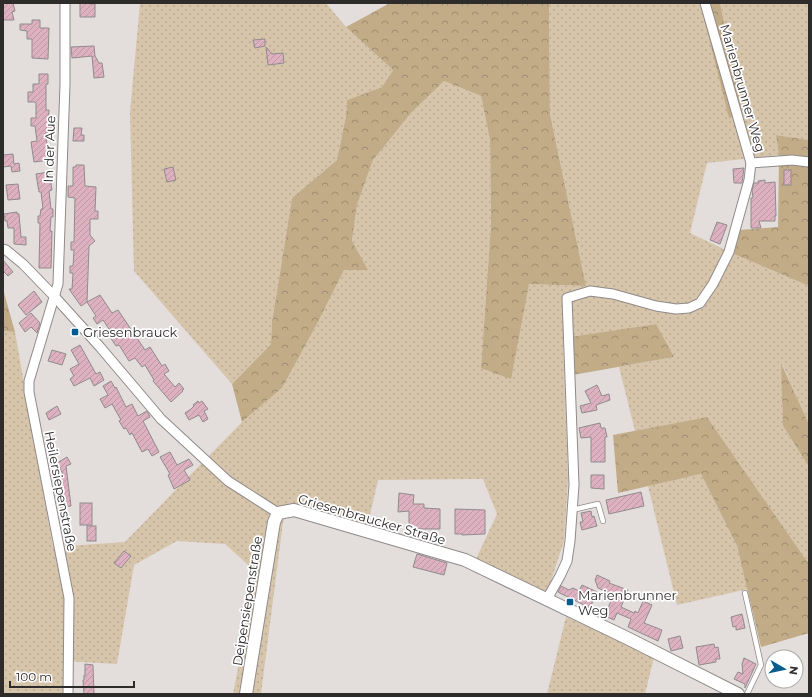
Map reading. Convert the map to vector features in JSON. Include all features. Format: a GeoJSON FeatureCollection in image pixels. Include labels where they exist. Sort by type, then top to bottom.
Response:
{"type":"FeatureCollection","features":[{"type":"Feature","properties":{"kind":"street","name":"In der Aue"},"geometry":{"type":"LineString","coordinates":[[54,296],[58,284],[65,84],[65,3]]}},
{"type":"Feature","properties":{"kind":"street","name":"Marienbrunner Weg"},"geometry":{"type":"LineString","coordinates":[[547,599],[567,561],[574,485],[567,298],[590,291],[613,294],[656,306],[676,309],[689,308],[700,303],[713,284],[729,252],[749,180],[751,162],[705,3]]}},
{"type":"Feature","properties":{"kind":"street"},"geometry":{"type":"LineString","coordinates":[[751,162],[792,160],[809,162]]}},
{"type":"Feature","properties":{"kind":"street"},"geometry":{"type":"LineString","coordinates":[[3,249],[24,264],[54,296],[100,347],[161,419],[228,481],[278,513]]}},
{"type":"Feature","properties":{"kind":"street","name":"Heilersiepenstraße"},"geometry":{"type":"LineString","coordinates":[[54,296],[29,381],[29,392],[69,598],[68,694]]}},
{"type":"Feature","properties":{"kind":"street","name":"Griesenbraucker Straße"},"geometry":{"type":"LineString","coordinates":[[278,513],[294,510],[465,560],[630,639],[735,693]]}},
{"type":"Feature","properties":{"kind":"street","name":"Deipensiepenstraße"},"geometry":{"type":"LineString","coordinates":[[246,694],[274,522],[278,513]]}},
{"type":"Feature","properties":{"kind":"lane"},"geometry":{"type":"LineString","coordinates":[[572,510],[598,504],[603,521]]}},
{"type":"Feature","properties":{"kind":"lane"},"geometry":{"type":"LineString","coordinates":[[745,593],[761,665],[747,694]]}},
{"type":"Feature","properties":{"kind":"shaded area"},"geometry":{"type":"Polygon","coordinates":[[[140,3],[326,3],[346,27],[393,70],[382,87],[347,100],[346,116],[337,160],[292,198],[272,322],[271,344],[232,384],[134,271],[130,112],[140,3]]]}},
{"type":"Feature","properties":{"kind":"shaded area"},"geometry":{"type":"Polygon","coordinates":[[[549,3],[700,3],[730,118],[743,114],[720,3],[809,3],[809,140],[776,135],[779,155],[707,163],[690,233],[734,254],[809,286],[809,424],[782,364],[783,426],[809,467],[809,564],[707,417],[635,431],[619,367],[674,357],[655,324],[563,339],[568,479],[564,541],[547,593],[476,559],[497,514],[483,479],[378,480],[367,528],[289,503],[283,522],[261,694],[233,694],[257,573],[225,544],[177,541],[134,565],[117,664],[65,661],[65,694],[3,694],[3,331],[15,332],[53,547],[125,542],[242,422],[282,388],[316,326],[344,270],[352,242],[357,205],[373,160],[411,113],[444,81],[481,96],[490,140],[491,224],[481,368],[529,284],[586,286],[550,114],[549,3]]]}},
{"type":"Feature","properties":{"kind":"shaded area"},"geometry":{"type":"Polygon","coordinates":[[[701,474],[737,546],[748,589],[677,605],[648,486],[701,474]]]}},
{"type":"Feature","properties":{"kind":"shaded area"},"geometry":{"type":"Polygon","coordinates":[[[566,617],[654,657],[645,694],[547,694],[566,617]]]}},
{"type":"Feature","properties":{"kind":"green space"},"geometry":{"type":"Polygon","coordinates":[[[390,3],[549,3],[550,114],[586,286],[529,284],[511,379],[481,368],[491,224],[490,140],[481,96],[444,81],[411,113],[373,160],[357,205],[352,241],[368,270],[344,270],[316,326],[282,388],[242,422],[232,384],[271,344],[272,322],[292,198],[337,160],[346,116],[347,100],[382,87],[393,70],[346,27],[390,3]]]}},
{"type":"Feature","properties":{"kind":"green space"},"geometry":{"type":"Polygon","coordinates":[[[700,3],[720,3],[743,115],[729,118],[700,3]]]}},
{"type":"Feature","properties":{"kind":"green space"},"geometry":{"type":"Polygon","coordinates":[[[776,135],[809,140],[809,286],[734,254],[740,230],[778,227],[779,156],[776,135]]]}},
{"type":"Feature","properties":{"kind":"green space"},"geometry":{"type":"Polygon","coordinates":[[[3,289],[15,332],[3,331],[3,289]]]}},
{"type":"Feature","properties":{"kind":"green space"},"geometry":{"type":"Polygon","coordinates":[[[656,324],[674,357],[573,375],[571,337],[656,324]]]}},
{"type":"Feature","properties":{"kind":"green space"},"geometry":{"type":"Polygon","coordinates":[[[781,363],[809,424],[809,467],[783,426],[781,363]]]}},
{"type":"Feature","properties":{"kind":"green space"},"geometry":{"type":"Polygon","coordinates":[[[707,417],[809,564],[809,633],[761,647],[737,546],[701,474],[618,493],[613,435],[707,417]]]}},
{"type":"Feature","properties":{"kind":"building"},"geometry":{"type":"Polygon","coordinates":[[[3,3],[13,3],[15,11],[12,12],[14,20],[3,20],[3,3]]]}},
{"type":"Feature","properties":{"kind":"building"},"geometry":{"type":"Polygon","coordinates":[[[80,3],[95,4],[95,17],[80,17],[80,3]]]}},
{"type":"Feature","properties":{"kind":"building"},"geometry":{"type":"Polygon","coordinates":[[[32,20],[40,20],[40,28],[49,28],[48,59],[32,58],[32,39],[27,39],[27,31],[20,30],[20,24],[32,24],[32,20]]]}},
{"type":"Feature","properties":{"kind":"building"},"geometry":{"type":"Polygon","coordinates":[[[265,39],[265,46],[255,48],[253,40],[265,39]]]}},
{"type":"Feature","properties":{"kind":"building"},"geometry":{"type":"Polygon","coordinates":[[[94,46],[95,56],[99,63],[102,63],[104,77],[94,78],[92,56],[72,58],[71,47],[94,46]]]}},
{"type":"Feature","properties":{"kind":"building"},"geometry":{"type":"Polygon","coordinates":[[[266,47],[272,54],[283,53],[284,63],[268,65],[266,47]]]}},
{"type":"Feature","properties":{"kind":"building"},"geometry":{"type":"Polygon","coordinates":[[[39,74],[48,74],[48,84],[46,84],[46,110],[49,110],[48,126],[51,126],[51,132],[45,133],[50,160],[34,162],[31,142],[37,141],[35,126],[31,126],[31,118],[36,118],[36,103],[28,102],[28,92],[33,92],[33,84],[39,84],[39,74]]]}},
{"type":"Feature","properties":{"kind":"building"},"geometry":{"type":"Polygon","coordinates":[[[74,128],[82,128],[81,135],[84,135],[84,141],[73,141],[74,128]]]}},
{"type":"Feature","properties":{"kind":"building"},"geometry":{"type":"Polygon","coordinates":[[[13,154],[14,164],[19,163],[20,171],[12,172],[11,166],[3,167],[3,155],[13,154]]]}},
{"type":"Feature","properties":{"kind":"building"},"geometry":{"type":"Polygon","coordinates":[[[76,165],[84,165],[85,186],[96,187],[95,211],[98,211],[98,219],[90,219],[90,235],[95,241],[89,246],[87,302],[81,306],[69,289],[72,289],[73,273],[70,273],[70,266],[73,266],[74,250],[71,250],[71,242],[74,242],[75,198],[68,197],[68,186],[73,186],[73,167],[76,167],[76,165]]]}},
{"type":"Feature","properties":{"kind":"building"},"geometry":{"type":"Polygon","coordinates":[[[173,167],[176,180],[167,182],[164,169],[173,167]]]}},
{"type":"Feature","properties":{"kind":"building"},"geometry":{"type":"Polygon","coordinates":[[[744,168],[742,183],[734,183],[733,169],[744,168]]]}},
{"type":"Feature","properties":{"kind":"building"},"geometry":{"type":"Polygon","coordinates":[[[784,170],[791,170],[791,185],[784,185],[784,170]]]}},
{"type":"Feature","properties":{"kind":"building"},"geometry":{"type":"Polygon","coordinates":[[[49,172],[52,190],[49,191],[51,209],[53,209],[50,231],[52,231],[51,268],[39,268],[40,223],[38,223],[38,216],[40,216],[41,209],[43,209],[41,192],[39,192],[36,174],[49,172]]]}},
{"type":"Feature","properties":{"kind":"building"},"geometry":{"type":"Polygon","coordinates":[[[765,180],[765,183],[775,182],[775,221],[759,221],[761,228],[751,228],[751,198],[753,198],[752,190],[754,183],[765,180]]]}},
{"type":"Feature","properties":{"kind":"building"},"geometry":{"type":"Polygon","coordinates":[[[18,184],[20,199],[8,200],[6,185],[18,184]]]}},
{"type":"Feature","properties":{"kind":"building"},"geometry":{"type":"Polygon","coordinates":[[[17,212],[17,214],[19,214],[21,237],[26,237],[26,245],[14,244],[14,228],[8,228],[7,221],[5,221],[4,214],[17,212]]]}},
{"type":"Feature","properties":{"kind":"building"},"geometry":{"type":"Polygon","coordinates":[[[717,222],[727,225],[720,244],[710,240],[717,222]]]}},
{"type":"Feature","properties":{"kind":"building"},"geometry":{"type":"Polygon","coordinates":[[[3,260],[13,272],[8,276],[3,271],[3,260]]]}},
{"type":"Feature","properties":{"kind":"building"},"geometry":{"type":"Polygon","coordinates":[[[34,291],[42,302],[26,315],[18,305],[34,291]]]}},
{"type":"Feature","properties":{"kind":"building"},"geometry":{"type":"Polygon","coordinates":[[[100,295],[112,313],[118,310],[145,350],[150,347],[162,366],[165,364],[169,371],[164,374],[175,387],[179,383],[184,389],[171,402],[153,381],[154,380],[145,365],[142,367],[135,358],[129,361],[119,345],[116,346],[110,337],[113,335],[103,320],[97,324],[93,318],[96,316],[87,302],[100,295]]]}},
{"type":"Feature","properties":{"kind":"building"},"geometry":{"type":"Polygon","coordinates":[[[31,313],[40,323],[37,333],[31,327],[25,332],[19,323],[31,313]]]}},
{"type":"Feature","properties":{"kind":"building"},"geometry":{"type":"Polygon","coordinates":[[[80,345],[96,374],[100,372],[104,380],[94,386],[90,378],[74,386],[70,379],[74,376],[70,369],[79,364],[71,350],[80,345]]]}},
{"type":"Feature","properties":{"kind":"building"},"geometry":{"type":"Polygon","coordinates":[[[52,350],[66,354],[62,365],[48,361],[52,350]]]}},
{"type":"Feature","properties":{"kind":"building"},"geometry":{"type":"Polygon","coordinates":[[[111,381],[115,388],[116,387],[126,407],[132,404],[138,416],[147,411],[150,417],[143,421],[159,452],[152,456],[148,449],[142,452],[132,433],[130,435],[119,421],[121,420],[112,404],[105,408],[100,399],[108,395],[103,386],[111,381]]]}},
{"type":"Feature","properties":{"kind":"building"},"geometry":{"type":"Polygon","coordinates":[[[597,385],[602,396],[609,394],[610,400],[596,405],[597,410],[582,413],[580,406],[591,403],[585,391],[597,385]]]}},
{"type":"Feature","properties":{"kind":"building"},"geometry":{"type":"Polygon","coordinates":[[[198,401],[199,403],[202,401],[208,409],[204,411],[208,419],[203,422],[199,415],[189,420],[185,413],[198,401]]]}},
{"type":"Feature","properties":{"kind":"building"},"geometry":{"type":"Polygon","coordinates":[[[57,406],[61,414],[49,420],[46,413],[57,406]]]}},
{"type":"Feature","properties":{"kind":"building"},"geometry":{"type":"Polygon","coordinates":[[[600,423],[601,428],[605,428],[607,437],[605,437],[605,462],[591,462],[591,437],[581,438],[579,428],[600,423]]]}},
{"type":"Feature","properties":{"kind":"building"},"geometry":{"type":"Polygon","coordinates":[[[170,452],[177,465],[189,459],[193,465],[184,470],[190,480],[174,489],[168,475],[170,474],[160,457],[170,452]]]}},
{"type":"Feature","properties":{"kind":"building"},"geometry":{"type":"Polygon","coordinates":[[[67,457],[71,464],[66,466],[71,506],[60,507],[59,500],[64,499],[62,484],[56,484],[56,477],[64,476],[57,463],[67,457]]]}},
{"type":"Feature","properties":{"kind":"building"},"geometry":{"type":"Polygon","coordinates":[[[591,475],[604,475],[604,489],[591,488],[591,475]]]}},
{"type":"Feature","properties":{"kind":"building"},"geometry":{"type":"Polygon","coordinates":[[[641,492],[644,506],[609,514],[606,500],[641,492]]]}},
{"type":"Feature","properties":{"kind":"building"},"geometry":{"type":"Polygon","coordinates":[[[399,493],[414,495],[413,504],[424,504],[424,508],[440,509],[440,529],[409,529],[409,511],[398,512],[399,493]]]}},
{"type":"Feature","properties":{"kind":"building"},"geometry":{"type":"Polygon","coordinates":[[[80,503],[92,503],[92,525],[80,525],[80,503]]]}},
{"type":"Feature","properties":{"kind":"building"},"geometry":{"type":"Polygon","coordinates":[[[455,509],[485,510],[485,534],[455,534],[455,509]]]}},
{"type":"Feature","properties":{"kind":"building"},"geometry":{"type":"Polygon","coordinates":[[[591,511],[592,517],[594,516],[597,526],[582,530],[580,522],[583,522],[581,513],[591,511]]]}},
{"type":"Feature","properties":{"kind":"building"},"geometry":{"type":"Polygon","coordinates":[[[87,526],[96,526],[96,541],[87,541],[87,526]]]}},
{"type":"Feature","properties":{"kind":"building"},"geometry":{"type":"Polygon","coordinates":[[[124,551],[131,556],[121,568],[114,563],[124,551]]]}},
{"type":"Feature","properties":{"kind":"building"},"geometry":{"type":"Polygon","coordinates":[[[417,554],[447,563],[444,575],[413,567],[417,554]]]}},
{"type":"Feature","properties":{"kind":"building"},"geometry":{"type":"Polygon","coordinates":[[[597,575],[610,581],[609,583],[628,590],[621,607],[634,613],[635,611],[638,613],[643,601],[652,605],[644,623],[662,630],[658,641],[628,627],[631,619],[617,613],[614,620],[605,616],[612,598],[612,594],[598,588],[595,580],[597,575]]]}},
{"type":"Feature","properties":{"kind":"building"},"geometry":{"type":"Polygon","coordinates":[[[582,585],[597,592],[590,608],[558,592],[561,586],[569,590],[573,588],[579,591],[582,585]]]}},
{"type":"Feature","properties":{"kind":"building"},"geometry":{"type":"Polygon","coordinates":[[[742,614],[745,628],[736,630],[736,626],[733,627],[731,617],[742,614]]]}},
{"type":"Feature","properties":{"kind":"building"},"geometry":{"type":"Polygon","coordinates":[[[680,636],[683,648],[671,651],[668,639],[680,636]]]}},
{"type":"Feature","properties":{"kind":"building"},"geometry":{"type":"Polygon","coordinates":[[[714,644],[715,648],[718,647],[720,659],[716,659],[716,662],[699,665],[696,647],[714,644]]]}},
{"type":"Feature","properties":{"kind":"building"},"geometry":{"type":"Polygon","coordinates":[[[744,658],[756,664],[745,688],[745,684],[734,679],[738,672],[743,674],[742,664],[744,658]]]}},
{"type":"Feature","properties":{"kind":"building"},"geometry":{"type":"Polygon","coordinates":[[[85,664],[93,665],[94,694],[84,694],[83,680],[85,675],[85,664]]]}},
{"type":"Feature","properties":{"kind":"place","name":"Griesenbrauck"},"geometry":{"type":"Point","coordinates":[75,332]}},
{"type":"Feature","properties":{"kind":"place","name":"Marienbrunner Weg"},"geometry":{"type":"Point","coordinates":[570,602]}}]}
